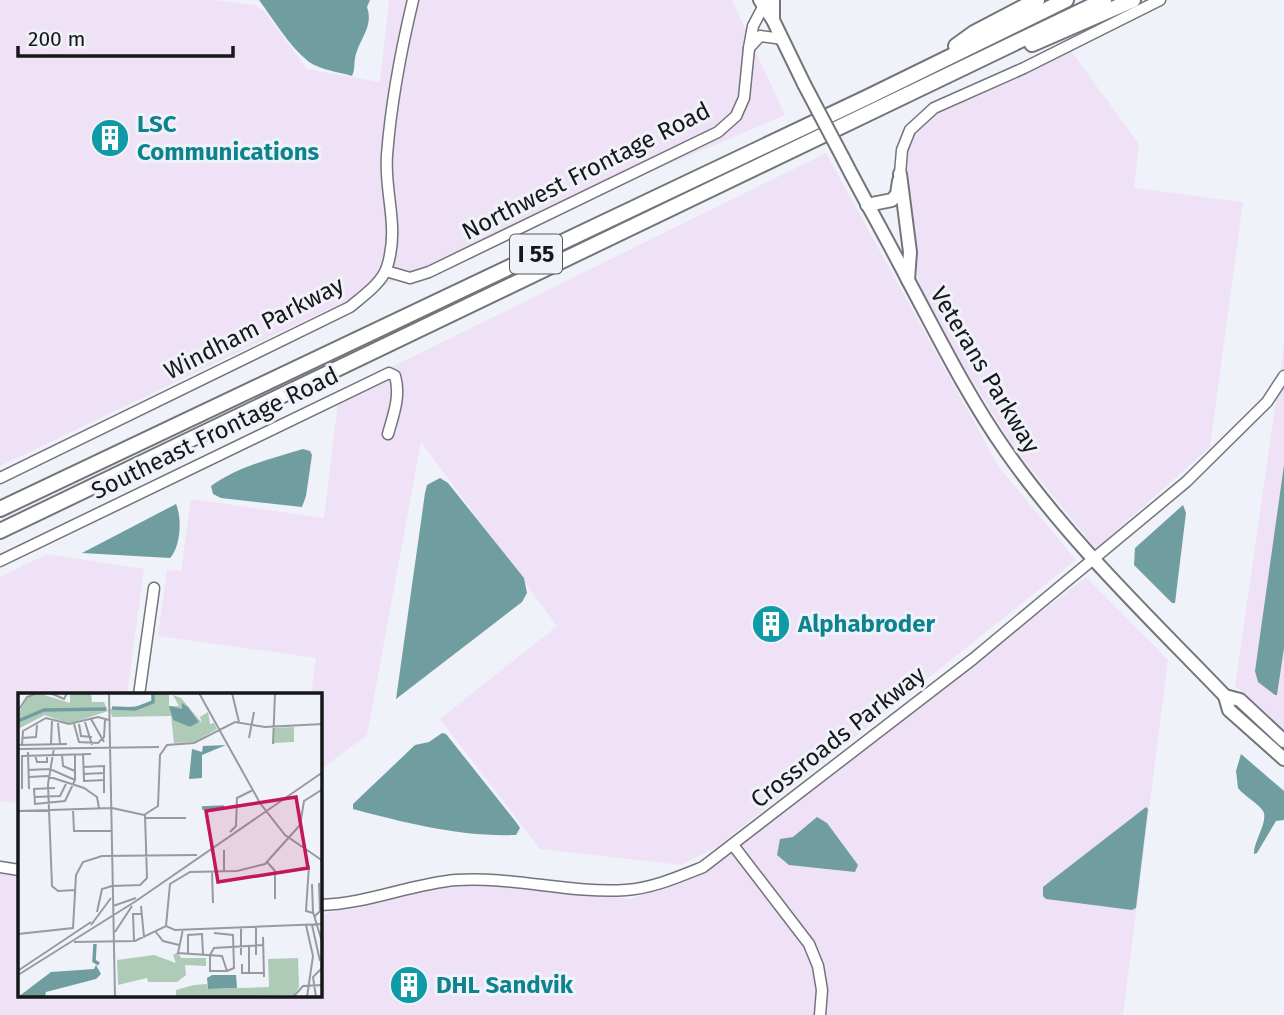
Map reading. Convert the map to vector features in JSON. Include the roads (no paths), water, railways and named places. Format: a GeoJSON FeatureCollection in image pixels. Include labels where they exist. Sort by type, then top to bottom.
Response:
{"type":"FeatureCollection","features":[{"type":"Feature","properties":{"kind":"highway"},"geometry":{"type":"LineString","coordinates":[[912,75],[974,33],[1037,0]]}},
{"type":"Feature","properties":{"kind":"highway","name":"I 55"},"geometry":{"type":"LineString","coordinates":[[0,509],[1066,0]]}},
{"type":"Feature","properties":{"kind":"highway","name":"I 55"},"geometry":{"type":"LineString","coordinates":[[0,531],[1104,0]]}},
{"type":"Feature","properties":{"kind":"highway"},"geometry":{"type":"LineString","coordinates":[[920,89],[1060,33],[1133,0]]}},
{"type":"Feature","properties":{"kind":"main road","name":"Veterans Parkway"},"geometry":{"type":"LineString","coordinates":[[765,2],[804,84],[935,334],[977,408],[1006,451],[1049,508],[1092,558],[1225,696],[1229,710],[1284,759]]}},
{"type":"Feature","properties":{"kind":"main road"},"geometry":{"type":"LineString","coordinates":[[867,205],[892,200],[897,194],[900,174]]}},
{"type":"Feature","properties":{"kind":"main road"},"geometry":{"type":"LineString","coordinates":[[900,174],[909,252],[908,280]]}},
{"type":"Feature","properties":{"kind":"main road","name":"Veterans Parkway"},"geometry":{"type":"LineString","coordinates":[[1225,696],[1240,700],[1284,741]]}},
{"type":"Feature","properties":{"kind":"street"},"geometry":{"type":"LineString","coordinates":[[386,271],[394,238],[387,157],[404,37],[413,0]]}},
{"type":"Feature","properties":{"kind":"street"},"geometry":{"type":"LineString","coordinates":[[900,174],[901,150],[909,130],[934,108],[1024,68],[1160,0]]}},
{"type":"Feature","properties":{"kind":"street","name":"Northwest Frontage Road"},"geometry":{"type":"LineString","coordinates":[[386,271],[410,278],[429,272],[718,132],[736,116],[744,98],[753,26],[765,2]]}},
{"type":"Feature","properties":{"kind":"street"},"geometry":{"type":"LineString","coordinates":[[749,48],[760,37],[783,39]]}},
{"type":"Feature","properties":{"kind":"street","name":"Windham Parkway"},"geometry":{"type":"LineString","coordinates":[[0,478],[350,306],[369,291],[386,271]]}},
{"type":"Feature","properties":{"kind":"street","name":"Southeast Frontage Road"},"geometry":{"type":"LineString","coordinates":[[0,561],[389,373],[395,376],[397,397],[388,434]]}},
{"type":"Feature","properties":{"kind":"street","name":"Crossroads Parkway"},"geometry":{"type":"LineString","coordinates":[[322,905],[341,905],[424,884],[459,880],[493,879],[628,890],[654,886],[703,867],[973,659],[1186,482],[1267,402],[1284,376]]}},
{"type":"Feature","properties":{"kind":"street"},"geometry":{"type":"LineString","coordinates":[[139,693],[154,588]]}},
{"type":"Feature","properties":{"kind":"street"},"geometry":{"type":"LineString","coordinates":[[733,845],[809,944],[818,966],[822,990],[820,1015]]}},
{"type":"Feature","properties":{"kind":"street"},"geometry":{"type":"LineString","coordinates":[[0,867],[18,870]]}},
{"type":"Feature","properties":{"kind":"water"},"geometry":{"type":"Polygon","coordinates":[[[259,0],[370,0],[367,7],[369,21],[357,51],[352,76],[309,62],[288,41],[259,0]]]}},
{"type":"Feature","properties":{"kind":"water"},"geometry":{"type":"Polygon","coordinates":[[[303,449],[310,451],[312,455],[302,507],[221,498],[213,494],[211,486],[232,473],[303,449]]]}},
{"type":"Feature","properties":{"kind":"water"},"geometry":{"type":"Polygon","coordinates":[[[1284,465],[1284,648],[1275,695],[1258,682],[1255,671],[1284,465]]]}},
{"type":"Feature","properties":{"kind":"water"},"geometry":{"type":"Polygon","coordinates":[[[440,478],[448,483],[524,578],[527,593],[522,602],[396,699],[425,493],[427,485],[440,478]]]}},
{"type":"Feature","properties":{"kind":"water"},"geometry":{"type":"Polygon","coordinates":[[[176,504],[179,532],[174,553],[170,558],[82,553],[176,504]]]}},
{"type":"Feature","properties":{"kind":"water"},"geometry":{"type":"Polygon","coordinates":[[[1183,505],[1186,513],[1175,603],[1172,603],[1134,565],[1135,548],[1183,505]]]}},
{"type":"Feature","properties":{"kind":"water"},"geometry":{"type":"Polygon","coordinates":[[[442,733],[446,734],[516,822],[520,828],[516,835],[454,831],[353,809],[353,804],[415,745],[429,742],[442,733]]]}},
{"type":"Feature","properties":{"kind":"water"},"geometry":{"type":"Polygon","coordinates":[[[1241,754],[1284,791],[1284,820],[1276,821],[1254,854],[1264,815],[1261,808],[1238,788],[1236,771],[1241,754]]]}},
{"type":"Feature","properties":{"kind":"water"},"geometry":{"type":"Polygon","coordinates":[[[1146,807],[1148,809],[1136,908],[1132,910],[1046,899],[1043,896],[1043,887],[1146,807]]]}},
{"type":"Feature","properties":{"kind":"water"},"geometry":{"type":"Polygon","coordinates":[[[817,817],[827,823],[858,865],[855,872],[789,865],[777,855],[780,839],[793,837],[817,817]]]}},
{"type":"Feature","properties":{"kind":"place","name":"LSC Communications"},"geometry":{"type":"Point","coordinates":[110,138]}},
{"type":"Feature","properties":{"kind":"place","name":"Alphabroder"},"geometry":{"type":"Point","coordinates":[771,624]}},
{"type":"Feature","properties":{"kind":"place","name":"DHL Sandvik"},"geometry":{"type":"Point","coordinates":[409,985]}}]}
